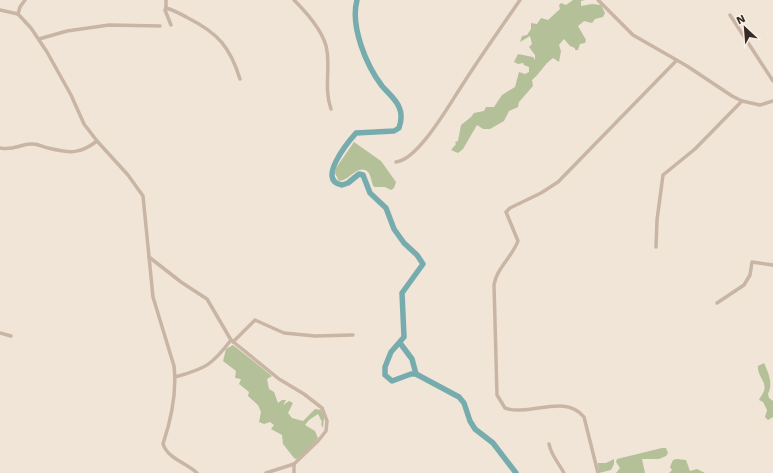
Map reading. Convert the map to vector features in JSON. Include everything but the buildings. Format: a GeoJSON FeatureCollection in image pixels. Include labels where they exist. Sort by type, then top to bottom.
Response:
{"type":"FeatureCollection","features":[{"type":"Feature","properties":{"kind":"street"},"geometry":{"type":"LineString","coordinates":[[18,14],[20,7],[25,0]]}},
{"type":"Feature","properties":{"kind":"street"},"geometry":{"type":"LineString","coordinates":[[166,0],[166,8],[164,10],[171,25]]}},
{"type":"Feature","properties":{"kind":"street"},"geometry":{"type":"LineString","coordinates":[[294,0],[314,24],[328,50],[328,92],[331,109]]}},
{"type":"Feature","properties":{"kind":"street"},"geometry":{"type":"LineString","coordinates":[[396,162],[405,159],[414,152],[432,130],[520,0]]}},
{"type":"Feature","properties":{"kind":"street"},"geometry":{"type":"LineString","coordinates":[[598,0],[633,35],[742,101],[760,105],[773,101]]}},
{"type":"Feature","properties":{"kind":"street"},"geometry":{"type":"LineString","coordinates":[[166,8],[200,24],[220,38],[231,54],[240,79]]}},
{"type":"Feature","properties":{"kind":"street"},"geometry":{"type":"LineString","coordinates":[[0,10],[18,14],[39,39],[71,95],[84,124],[97,141],[128,175],[143,196],[153,297],[176,377],[168,431],[163,444],[168,454],[190,466],[197,473]]}},
{"type":"Feature","properties":{"kind":"street"},"geometry":{"type":"LineString","coordinates":[[730,15],[773,81]]}},
{"type":"Feature","properties":{"kind":"street"},"geometry":{"type":"LineString","coordinates":[[39,39],[67,31],[109,25],[160,26]]}},
{"type":"Feature","properties":{"kind":"street"},"geometry":{"type":"LineString","coordinates":[[598,473],[584,417],[579,410],[566,406],[516,411],[505,408],[497,395],[494,286],[498,274],[511,255],[518,241],[506,212],[510,208],[541,193],[558,182],[676,61]]}},
{"type":"Feature","properties":{"kind":"street"},"geometry":{"type":"LineString","coordinates":[[656,247],[657,220],[663,176],[695,149],[742,101]]}},
{"type":"Feature","properties":{"kind":"street"},"geometry":{"type":"LineString","coordinates":[[0,148],[15,149],[35,144],[47,148],[77,152],[85,150],[97,141]]}},
{"type":"Feature","properties":{"kind":"street"},"geometry":{"type":"LineString","coordinates":[[149,257],[181,282],[207,299],[232,341],[279,379],[314,401],[326,415],[326,431],[318,441],[294,464],[266,473]]}},
{"type":"Feature","properties":{"kind":"street"},"geometry":{"type":"LineString","coordinates":[[717,303],[744,284],[750,276],[752,262],[773,265]]}},
{"type":"Feature","properties":{"kind":"street"},"geometry":{"type":"LineString","coordinates":[[176,377],[202,369],[210,364],[218,358],[232,341],[255,320],[284,333],[315,336],[353,335]]}},
{"type":"Feature","properties":{"kind":"street"},"geometry":{"type":"LineString","coordinates":[[0,333],[11,336]]}},
{"type":"Feature","properties":{"kind":"street"},"geometry":{"type":"LineString","coordinates":[[549,444],[551,454],[556,459],[564,473]]}},
{"type":"Feature","properties":{"kind":"street"},"geometry":{"type":"LineString","coordinates":[[294,464],[294,473]]}},
{"type":"Feature","properties":{"kind":"green space"},"geometry":{"type":"Polygon","coordinates":[[[573,0],[585,0],[581,1],[581,6],[592,4],[601,5],[605,13],[603,17],[595,19],[592,23],[584,21],[578,26],[586,40],[585,43],[580,44],[578,50],[575,50],[575,48],[570,46],[564,39],[559,45],[561,51],[559,62],[553,58],[532,80],[533,86],[519,102],[518,107],[509,111],[504,121],[490,129],[483,129],[477,125],[463,149],[458,153],[451,150],[456,144],[455,142],[458,141],[461,125],[474,113],[484,111],[486,107],[494,107],[502,95],[515,87],[519,72],[525,74],[529,72],[529,67],[523,63],[518,64],[514,62],[518,54],[533,57],[535,60],[535,55],[529,47],[532,44],[530,36],[520,42],[522,36],[527,35],[531,29],[531,23],[537,24],[541,18],[548,20],[560,9],[559,5],[561,3],[566,5],[573,0]]]}},
{"type":"Feature","properties":{"kind":"green space"},"geometry":{"type":"Polygon","coordinates":[[[354,142],[381,161],[396,182],[394,188],[391,190],[385,187],[374,187],[369,173],[364,170],[357,171],[339,181],[335,173],[336,168],[354,142]]]}},
{"type":"Feature","properties":{"kind":"green space"},"geometry":{"type":"Polygon","coordinates":[[[233,345],[272,376],[267,379],[269,389],[274,392],[278,403],[282,400],[286,400],[283,405],[289,401],[293,403],[288,413],[292,418],[303,421],[315,409],[321,410],[324,417],[323,428],[318,414],[309,420],[305,425],[315,431],[318,438],[305,454],[296,459],[294,458],[283,444],[282,435],[271,429],[274,425],[270,422],[264,424],[259,422],[261,412],[258,405],[248,396],[249,392],[239,384],[241,379],[235,378],[236,371],[223,361],[226,349],[233,345]]]}},
{"type":"Feature","properties":{"kind":"green space"},"geometry":{"type":"Polygon","coordinates":[[[764,363],[769,375],[770,386],[768,394],[769,398],[773,401],[773,417],[768,420],[765,417],[767,410],[763,402],[759,400],[765,387],[758,370],[758,366],[764,363]]]}},
{"type":"Feature","properties":{"kind":"green space"},"geometry":{"type":"Polygon","coordinates":[[[666,448],[668,453],[666,456],[659,459],[642,459],[645,473],[616,473],[620,468],[616,462],[617,459],[666,448]]]}},
{"type":"Feature","properties":{"kind":"green space"},"geometry":{"type":"Polygon","coordinates":[[[614,459],[614,464],[611,470],[599,473],[598,463],[606,463],[614,459]]]}},
{"type":"Feature","properties":{"kind":"green space"},"geometry":{"type":"Polygon","coordinates":[[[673,460],[686,460],[690,471],[697,469],[705,473],[669,473],[672,470],[670,467],[673,460]]]}},
{"type":"Feature","properties":{"kind":"waterway"},"geometry":{"type":"LineString","coordinates":[[357,0],[355,10],[356,21],[365,56],[382,86],[398,104],[401,112],[401,120],[399,128],[394,131],[356,133],[341,152],[336,161],[332,176],[335,182],[342,185],[348,183],[359,174],[363,175],[370,193],[386,208],[394,229],[404,243],[417,255],[423,264],[402,293],[404,337],[391,352],[385,367],[385,375],[392,381],[411,374],[416,374],[459,397],[464,403],[470,421],[475,429],[493,443],[516,473]]}},
{"type":"Feature","properties":{"kind":"waterway"},"geometry":{"type":"LineString","coordinates":[[400,343],[412,359],[416,374]]}}]}
